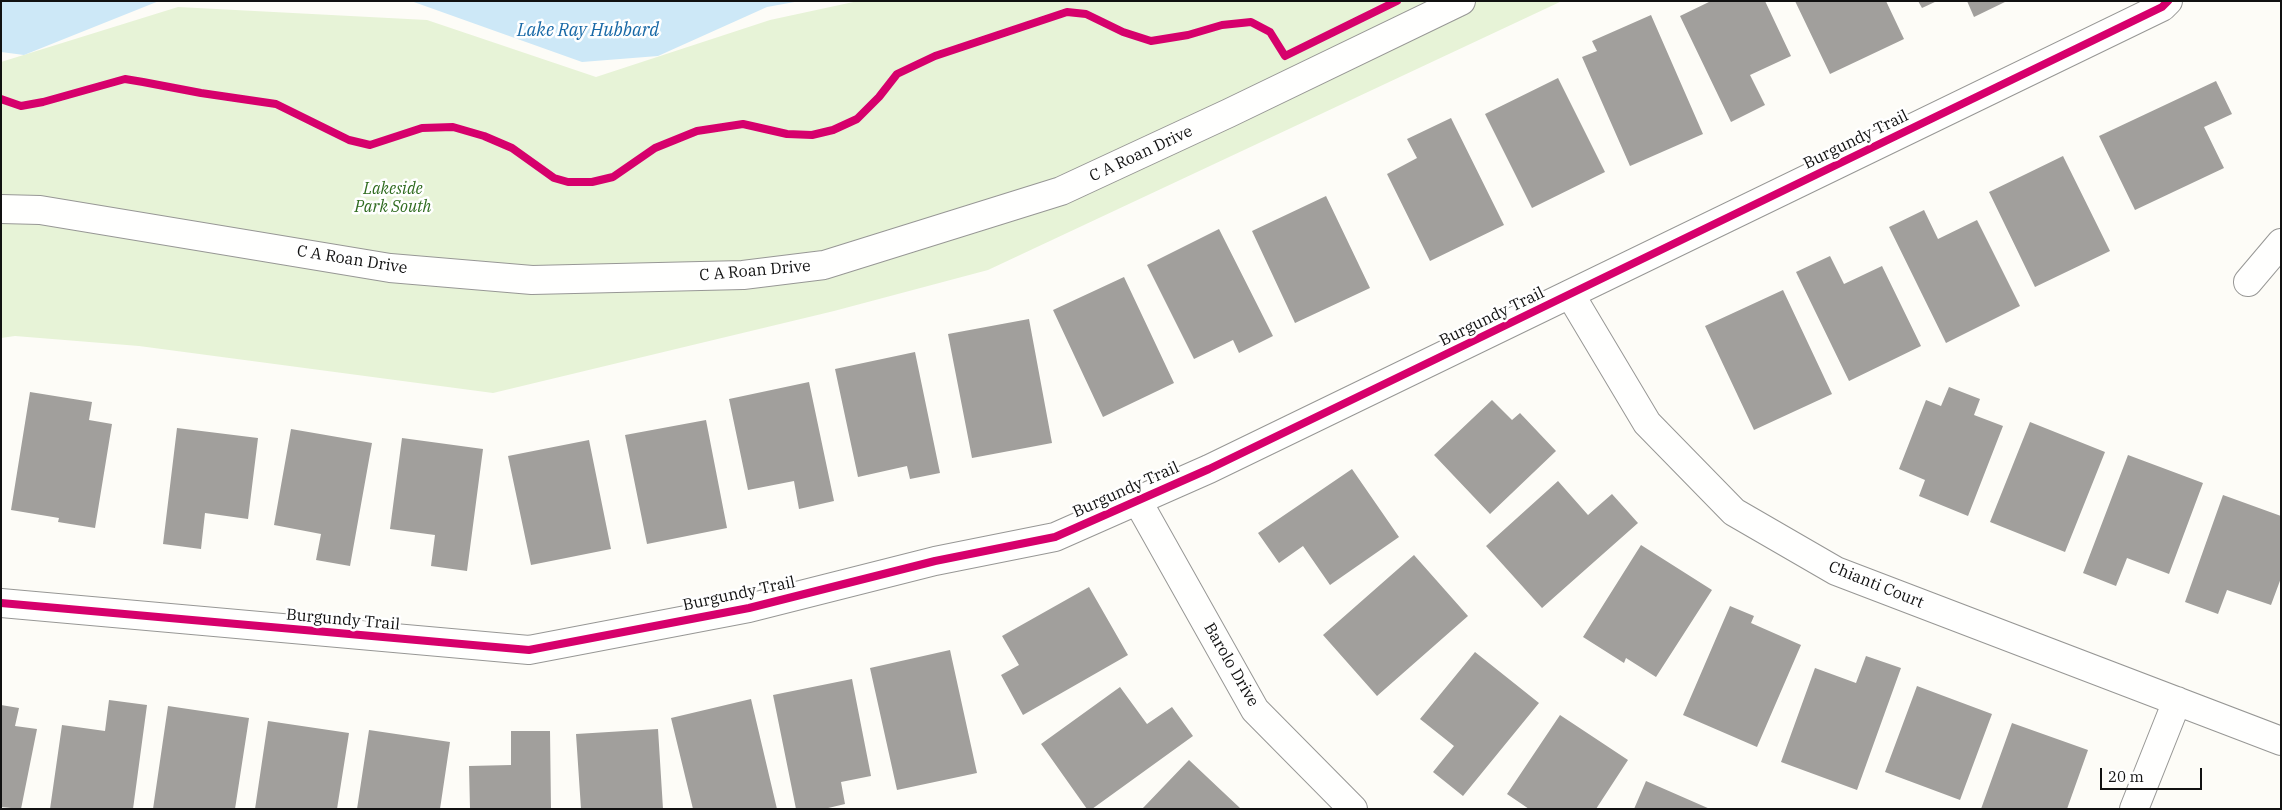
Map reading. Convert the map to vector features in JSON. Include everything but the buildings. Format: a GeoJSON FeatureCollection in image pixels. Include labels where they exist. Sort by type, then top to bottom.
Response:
{"type":"FeatureCollection","features":[{"type":"Feature","properties":{"kind":"street","name":"C A Roan Drive"},"geometry":{"type":"LineString","coordinates":[[1,209],[48,211],[390,268],[532,280],[743,275],[824,265],[1061,191],[1229,113],[1461,1]]}},
{"type":"Feature","properties":{"kind":"street","name":"Burgundy Trail"},"geometry":{"type":"LineString","coordinates":[[1,603],[528,650],[749,608],[935,560],[1055,537],[1209,468],[2153,11],[2168,1]]}},
{"type":"Feature","properties":{"kind":"street"},"geometry":{"type":"LineString","coordinates":[[2248,282],[2281,242]]}},
{"type":"Feature","properties":{"kind":"street","name":"Chianti Court"},"geometry":{"type":"LineString","coordinates":[[1570,294],[1647,423],[1734,512],[1836,571],[2281,741]]}},
{"type":"Feature","properties":{"kind":"street","name":"Barolo Drive"},"geometry":{"type":"LineString","coordinates":[[1137,500],[1255,710],[1353,809]]}},
{"type":"Feature","properties":{"kind":"street"},"geometry":{"type":"LineString","coordinates":[[2134,809],[2177,701]]}},
{"type":"Feature","properties":{"kind":"green space","name":"Lakeside Park South"},"geometry":{"type":"Polygon","coordinates":[[[858,1],[1562,1],[988,270],[834,311],[493,393],[139,346],[15,336],[1,338],[1,62],[178,7],[427,20],[596,77],[770,20],[858,1]]]}},
{"type":"Feature","properties":{"kind":"water"},"geometry":{"type":"Polygon","coordinates":[[[1,1],[159,1],[24,55],[1,52],[1,1]]]}},
{"type":"Feature","properties":{"kind":"water","name":"Lake Ray Hubbard"},"geometry":{"type":"Polygon","coordinates":[[[411,1],[800,1],[767,7],[658,56],[582,62],[411,1]]]}},
{"type":"Feature","properties":{"kind":"cycle path"},"geometry":{"type":"LineString","coordinates":[[1,99],[21,106],[43,102],[125,79],[276,104],[349,140],[370,145],[422,128],[453,127],[484,136],[512,148],[554,178],[568,182],[592,182],[613,177],[655,148],[697,131],[743,124],[787,134],[812,135],[833,130],[857,119],[879,97],[897,74],[935,56],[1067,12],[1086,14],[1123,32],[1151,41],[1188,35],[1222,25],[1251,22],[1270,32],[1285,56],[1397,1]]}},
{"type":"Feature","properties":{"kind":"cycle path"},"geometry":{"type":"LineString","coordinates":[[1,603],[529,650],[749,608],[935,561],[1055,537],[1209,469],[2162,7],[2168,1]]}}]}
